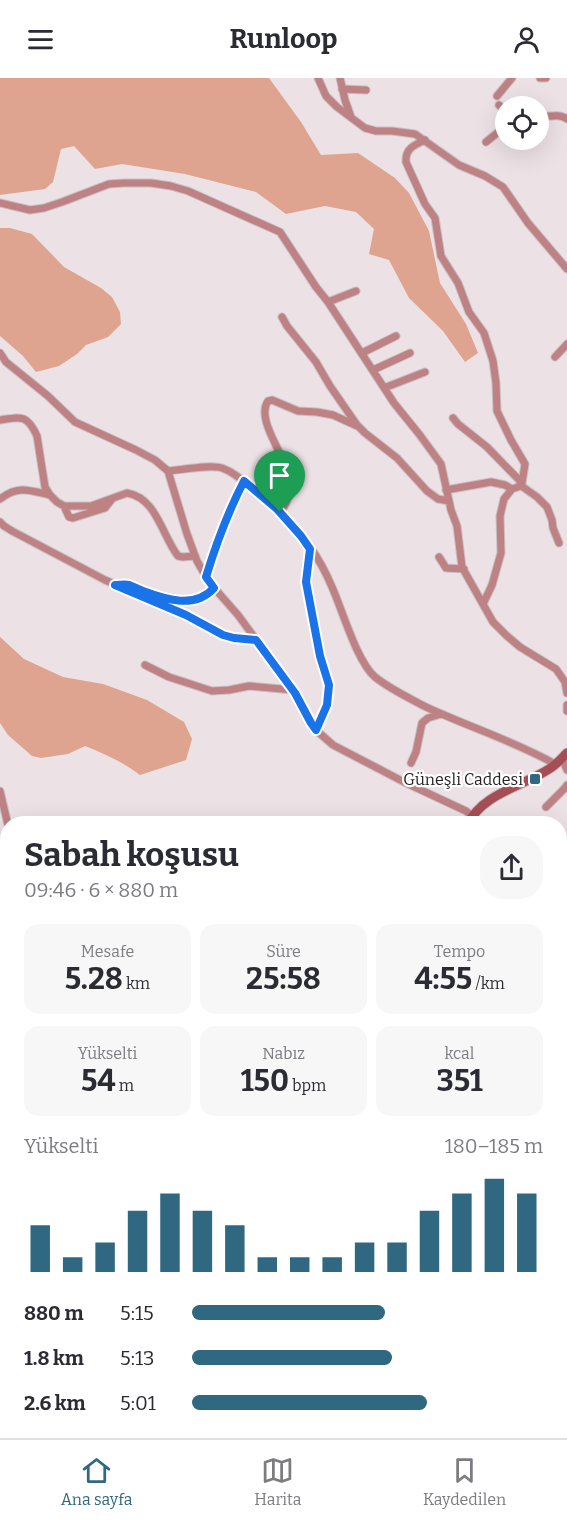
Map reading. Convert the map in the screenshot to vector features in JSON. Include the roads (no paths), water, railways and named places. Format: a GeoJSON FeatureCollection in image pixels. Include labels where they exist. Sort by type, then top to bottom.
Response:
{"type":"FeatureCollection","features":[{"type":"Feature","properties":{"kind":"main road"},"geometry":{"type":"LineString","coordinates":[[473,816],[484,803],[551,769],[563,757]]}},
{"type":"Feature","properties":{"kind":"street"},"geometry":{"type":"LineString","coordinates":[[318,78],[326,96],[365,128],[415,134],[459,165],[503,187],[528,223],[567,269]]}},
{"type":"Feature","properties":{"kind":"street"},"geometry":{"type":"LineString","coordinates":[[497,96],[512,78]]}},
{"type":"Feature","properties":{"kind":"street"},"geometry":{"type":"LineString","coordinates":[[540,78],[546,78]]}},
{"type":"Feature","properties":{"kind":"street"},"geometry":{"type":"LineString","coordinates":[[342,79],[342,89],[351,117]]}},
{"type":"Feature","properties":{"kind":"street"},"geometry":{"type":"LineString","coordinates":[[342,89],[366,90]]}},
{"type":"Feature","properties":{"kind":"street"},"geometry":{"type":"LineString","coordinates":[[549,116],[557,115],[567,119]]}},
{"type":"Feature","properties":{"kind":"street"},"geometry":{"type":"LineString","coordinates":[[486,142],[495,135]]}},
{"type":"Feature","properties":{"kind":"street"},"geometry":{"type":"LineString","coordinates":[[425,140],[413,145],[405,155],[406,162],[425,204],[435,218],[441,256],[458,283],[469,312],[484,333],[496,383],[497,411],[525,464],[521,484],[512,489],[504,499],[500,516],[501,553],[492,585],[483,604]]}},
{"type":"Feature","properties":{"kind":"street"},"geometry":{"type":"LineString","coordinates":[[0,203],[30,210],[44,208],[109,184],[151,183],[188,191],[280,232],[384,388],[441,464],[457,526],[464,569],[493,622],[520,647],[556,669],[565,682],[567,693]]}},
{"type":"Feature","properties":{"kind":"street"},"geometry":{"type":"LineString","coordinates":[[328,302],[356,291]]}},
{"type":"Feature","properties":{"kind":"street"},"geometry":{"type":"LineString","coordinates":[[282,317],[316,362],[360,428]]}},
{"type":"Feature","properties":{"kind":"street"},"geometry":{"type":"LineString","coordinates":[[362,353],[396,336]]}},
{"type":"Feature","properties":{"kind":"street"},"geometry":{"type":"LineString","coordinates":[[555,357],[567,344]]}},
{"type":"Feature","properties":{"kind":"street"},"geometry":{"type":"LineString","coordinates":[[0,353],[6,362],[48,396],[75,422],[155,460],[168,471],[187,534],[206,577],[238,615],[293,690],[316,730],[333,745],[466,811],[468,816]]}},
{"type":"Feature","properties":{"kind":"street"},"geometry":{"type":"LineString","coordinates":[[373,370],[410,353]]}},
{"type":"Feature","properties":{"kind":"street"},"geometry":{"type":"LineString","coordinates":[[384,388],[425,372]]}},
{"type":"Feature","properties":{"kind":"street"},"geometry":{"type":"LineString","coordinates":[[280,512],[289,492],[280,454],[267,425],[265,405],[272,400],[298,411],[333,415],[360,428],[397,458],[426,491],[438,499],[449,501]]}},
{"type":"Feature","properties":{"kind":"street"},"geometry":{"type":"LineString","coordinates":[[0,420],[20,417],[34,429],[45,487],[57,502],[64,506],[92,506],[112,498],[132,494],[148,503],[178,556],[195,556]]}},
{"type":"Feature","properties":{"kind":"street"},"geometry":{"type":"LineString","coordinates":[[453,418],[487,447],[521,484],[547,507],[559,543]]}},
{"type":"Feature","properties":{"kind":"street"},"geometry":{"type":"LineString","coordinates":[[168,471],[221,467],[236,474],[280,512],[301,536],[332,586],[369,671],[376,678],[406,697],[441,714],[510,742],[563,757],[567,770]]}},
{"type":"Feature","properties":{"kind":"street"},"geometry":{"type":"LineString","coordinates":[[206,577],[214,548],[244,481]]}},
{"type":"Feature","properties":{"kind":"street"},"geometry":{"type":"LineString","coordinates":[[446,490],[491,482],[505,484],[512,489]]}},
{"type":"Feature","properties":{"kind":"street"},"geometry":{"type":"LineString","coordinates":[[0,499],[17,490],[50,495]]}},
{"type":"Feature","properties":{"kind":"street"},"geometry":{"type":"LineString","coordinates":[[64,506],[69,517],[73,518],[105,508],[112,498]]}},
{"type":"Feature","properties":{"kind":"street"},"geometry":{"type":"LineString","coordinates":[[0,522],[12,531],[115,585],[186,615],[223,635],[256,640]]}},
{"type":"Feature","properties":{"kind":"street"},"geometry":{"type":"LineString","coordinates":[[310,549],[306,582],[320,656],[329,685],[327,705],[316,730]]}},
{"type":"Feature","properties":{"kind":"street"},"geometry":{"type":"LineString","coordinates":[[439,557],[446,568],[464,569]]}},
{"type":"Feature","properties":{"kind":"street"},"geometry":{"type":"LineString","coordinates":[[115,585],[128,585],[160,597],[191,601],[207,596],[214,588]]}},
{"type":"Feature","properties":{"kind":"street"},"geometry":{"type":"LineString","coordinates":[[145,665],[170,677],[212,691],[249,686],[293,690]]}},
{"type":"Feature","properties":{"kind":"street"},"geometry":{"type":"LineString","coordinates":[[567,705],[567,711]]}},
{"type":"Feature","properties":{"kind":"street"},"geometry":{"type":"LineString","coordinates":[[411,763],[416,752],[422,723],[428,718],[441,714]]}},
{"type":"Feature","properties":{"kind":"street"},"geometry":{"type":"LineString","coordinates":[[546,807],[567,785]]}},
{"type":"Feature","properties":{"kind":"street"},"geometry":{"type":"LineString","coordinates":[[0,790],[6,816]]}},
{"type":"Feature","properties":{"kind":"place","name":"Güneşli Caddesi"},"geometry":{"type":"Point","coordinates":[535,779]}}]}
